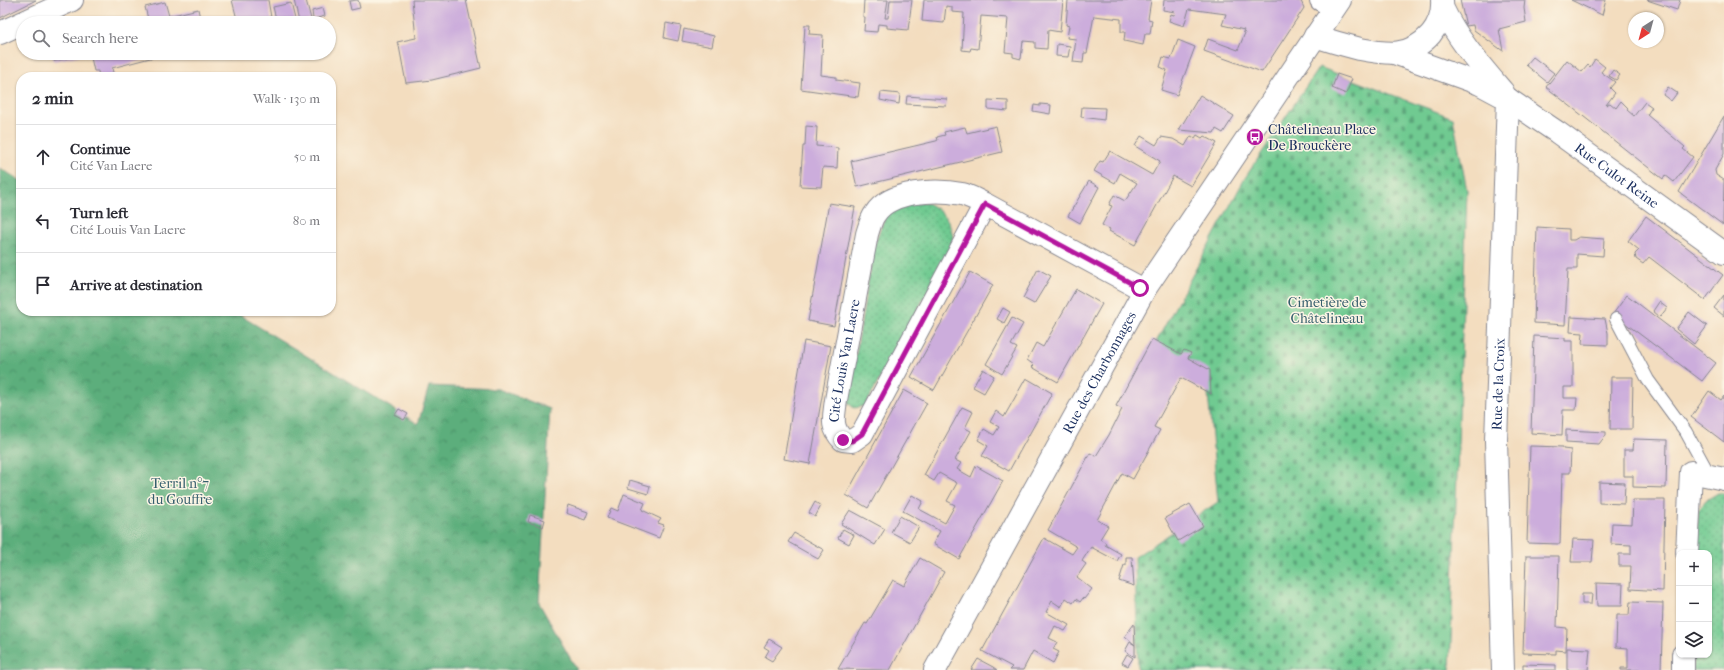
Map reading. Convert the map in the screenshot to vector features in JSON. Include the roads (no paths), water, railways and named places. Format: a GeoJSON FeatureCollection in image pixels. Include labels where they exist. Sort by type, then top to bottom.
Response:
{"type":"FeatureCollection","features":[{"type":"Feature","properties":{"kind":"street"},"geometry":{"type":"LineString","coordinates":[[37,16],[72,0]]}},
{"type":"Feature","properties":{"kind":"street","name":"Rue des Charbonnages"},"geometry":{"type":"LineString","coordinates":[[935,670],[1145,289],[1315,36],[1332,2]]}},
{"type":"Feature","properties":{"kind":"street"},"geometry":{"type":"LineString","coordinates":[[1315,36],[1335,43],[1378,52],[1394,53],[1410,50],[1427,39],[1440,19],[1442,4]]}},
{"type":"Feature","properties":{"kind":"street"},"geometry":{"type":"LineString","coordinates":[[1442,4],[1457,35],[1470,54],[1508,99]]}},
{"type":"Feature","properties":{"kind":"street"},"geometry":{"type":"LineString","coordinates":[[0,33],[16,26]]}},
{"type":"Feature","properties":{"kind":"street"},"geometry":{"type":"LineString","coordinates":[[1394,53],[1480,84],[1508,99]]}},
{"type":"Feature","properties":{"kind":"street","name":"Rue Culot Reine"},"geometry":{"type":"LineString","coordinates":[[1508,99],[1557,132],[1724,253]]}},
{"type":"Feature","properties":{"kind":"street","name":"Rue de la Croix"},"geometry":{"type":"LineString","coordinates":[[1503,670],[1496,441],[1508,99]]}},
{"type":"Feature","properties":{"kind":"street","name":"Cité Louis Van Laere"},"geometry":{"type":"LineString","coordinates":[[985,204],[862,434],[852,441],[843,440],[836,434],[833,422],[867,234],[875,214],[885,203],[902,196],[929,191],[963,194],[985,204],[1140,288],[1145,289]]}},
{"type":"Feature","properties":{"kind":"street"},"geometry":{"type":"LineString","coordinates":[[1687,550],[1691,472],[1717,478]]}},
{"type":"Feature","properties":{"kind":"street"},"geometry":{"type":"LineString","coordinates":[[1683,658],[1683,670]]}},
{"type":"Feature","properties":{"kind":"lane"},"geometry":{"type":"LineString","coordinates":[[1616,319],[1648,380],[1717,478]]}},
{"type":"Feature","properties":{"kind":"place","name":"Châtelineau Place De Brouckère"},"geometry":{"type":"Point","coordinates":[1255,137]}},
{"type":"Feature","properties":{"kind":"park label","name":"Cimetière de Châtelineau"},"geometry":{"type":"Point","coordinates":[1327,310]}},
{"type":"Feature","properties":{"kind":"park label","name":"Terril n°7 du Gouffre"},"geometry":{"type":"Point","coordinates":[180,492]}}]}
